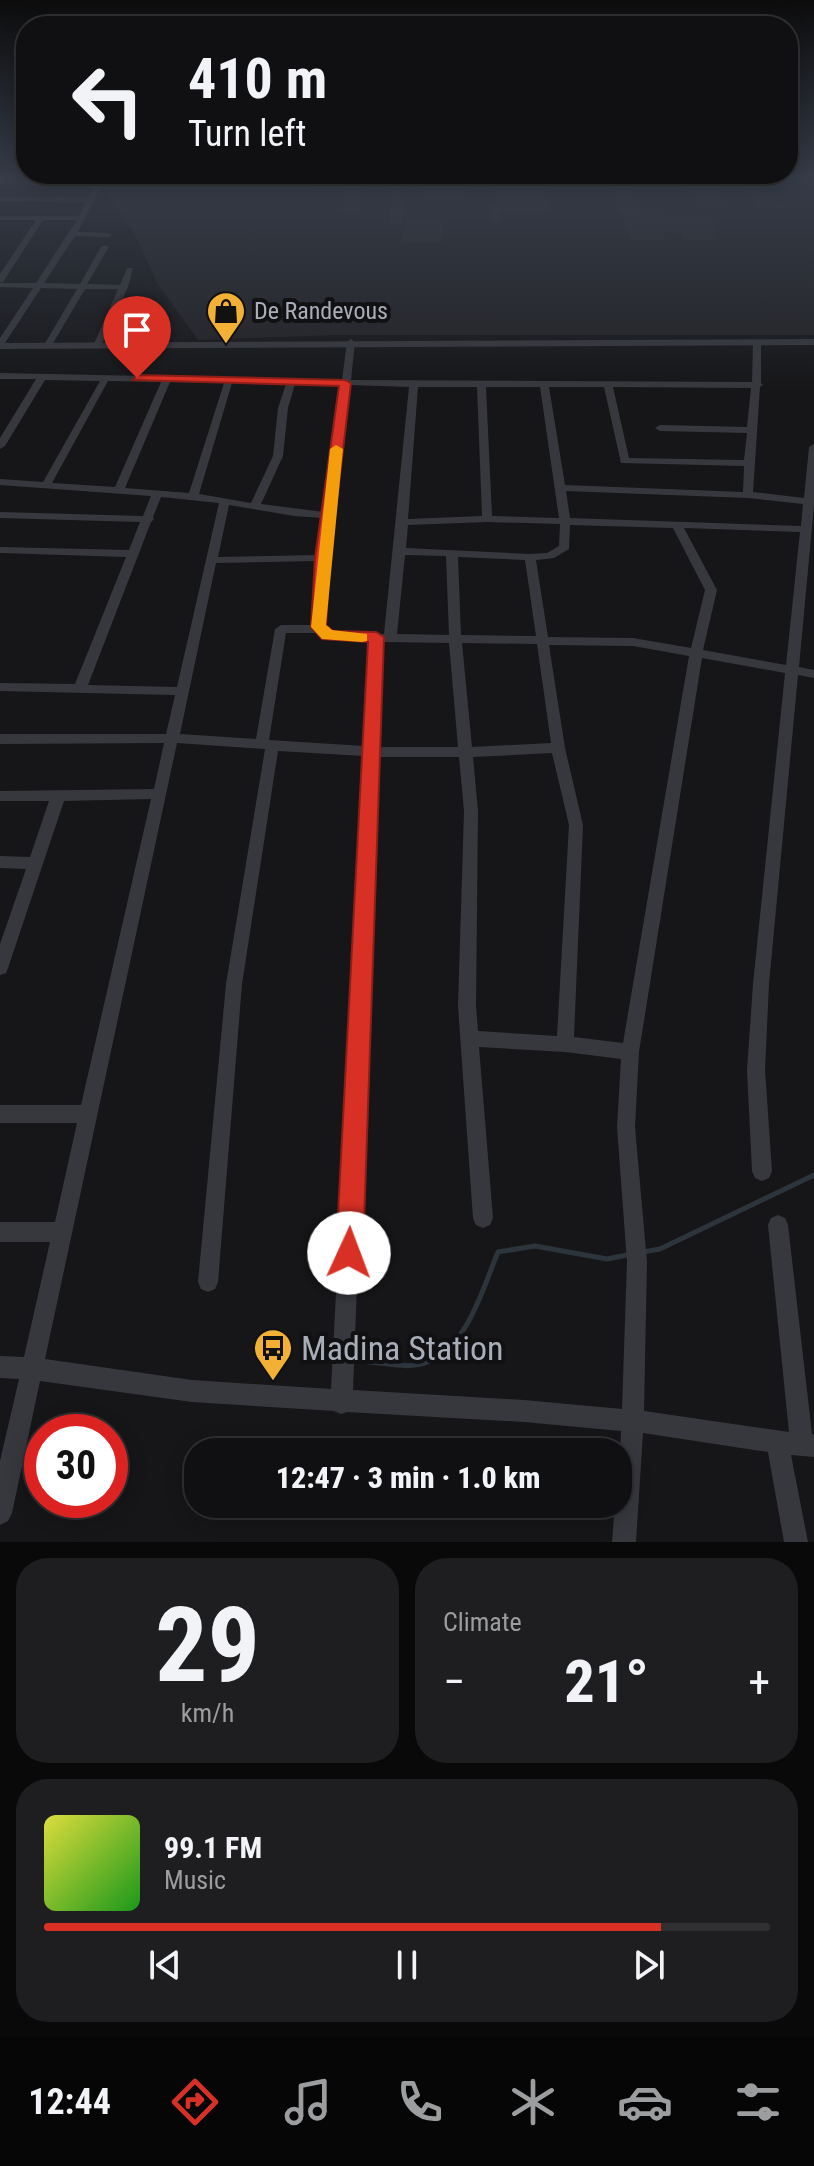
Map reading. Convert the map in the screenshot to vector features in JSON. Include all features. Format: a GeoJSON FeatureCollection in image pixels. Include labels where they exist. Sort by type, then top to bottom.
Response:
{"type":"FeatureCollection","features":[{"type":"Feature","properties":{"kind":"street"},"geometry":{"type":"LineString","coordinates":[[22,248],[0,283],[124,287]]}},
{"type":"Feature","properties":{"kind":"street"},"geometry":{"type":"LineString","coordinates":[[0,345],[64,248]]}},
{"type":"Feature","properties":{"kind":"street"},"geometry":{"type":"LineString","coordinates":[[48,345],[104,248]]}},
{"type":"Feature","properties":{"kind":"street"},"geometry":{"type":"LineString","coordinates":[[98,344],[130,270]]}},
{"type":"Feature","properties":{"kind":"street"},"geometry":{"type":"LineString","coordinates":[[320,629],[323,558],[351,342]]}},
{"type":"Feature","properties":{"kind":"street"},"geometry":{"type":"LineString","coordinates":[[0,345],[814,342]]}},
{"type":"Feature","properties":{"kind":"street"},"geometry":{"type":"LineString","coordinates":[[748,495],[750,430],[759,385],[757,343]]}},
{"type":"Feature","properties":{"kind":"street"},"geometry":{"type":"LineString","coordinates":[[0,376],[414,384],[759,385]]}},
{"type":"Feature","properties":{"kind":"street"},"geometry":{"type":"LineString","coordinates":[[0,446],[43,376]]}},
{"type":"Feature","properties":{"kind":"street"},"geometry":{"type":"LineString","coordinates":[[46,485],[106,377]]}},
{"type":"Feature","properties":{"kind":"street"},"geometry":{"type":"LineString","coordinates":[[119,489],[167,379]]}},
{"type":"Feature","properties":{"kind":"street"},"geometry":{"type":"LineString","coordinates":[[193,496],[229,380]]}},
{"type":"Feature","properties":{"kind":"street"},"geometry":{"type":"LineString","coordinates":[[254,507],[278,456],[283,408],[292,381]]}},
{"type":"Feature","properties":{"kind":"street"},"geometry":{"type":"LineString","coordinates":[[481,383],[487,519]]}},
{"type":"Feature","properties":{"kind":"street"},"geometry":{"type":"LineString","coordinates":[[400,551],[530,557],[550,556],[565,547],[565,522],[544,383]]}},
{"type":"Feature","properties":{"kind":"street"},"geometry":{"type":"LineString","coordinates":[[341,1403],[369,751],[383,638],[400,551],[414,384]]}},
{"type":"Feature","properties":{"kind":"street"},"geometry":{"type":"LineString","coordinates":[[608,384],[625,461],[747,463]]}},
{"type":"Feature","properties":{"kind":"street"},"geometry":{"type":"LineString","coordinates":[[660,428],[750,430]]}},
{"type":"Feature","properties":{"kind":"street"},"geometry":{"type":"LineString","coordinates":[[762,1171],[756,1070],[761,984],[814,447]]}},
{"type":"Feature","properties":{"kind":"street"},"geometry":{"type":"LineString","coordinates":[[0,482],[193,496],[224,503],[328,515]]}},
{"type":"Feature","properties":{"kind":"street"},"geometry":{"type":"LineString","coordinates":[[559,488],[748,495],[810,501]]}},
{"type":"Feature","properties":{"kind":"street"},"geometry":{"type":"LineString","coordinates":[[80,688],[157,493]]}},
{"type":"Feature","properties":{"kind":"street"},"geometry":{"type":"LineString","coordinates":[[0,1513],[181,691],[214,560],[224,503]]}},
{"type":"Feature","properties":{"kind":"street"},"geometry":{"type":"LineString","coordinates":[[0,515],[149,519]]}},
{"type":"Feature","properties":{"kind":"street"},"geometry":{"type":"LineString","coordinates":[[403,522],[487,519],[806,529]]}},
{"type":"Feature","properties":{"kind":"street"},"geometry":{"type":"LineString","coordinates":[[624,1542],[633,1421],[637,1262],[626,1127],[630,1052],[696,654],[711,590],[677,525]]}},
{"type":"Feature","properties":{"kind":"street"},"geometry":{"type":"LineString","coordinates":[[0,550],[134,554]]}},
{"type":"Feature","properties":{"kind":"street"},"geometry":{"type":"LineString","coordinates":[[452,554],[455,637],[471,811],[467,1006],[483,1218]]}},
{"type":"Feature","properties":{"kind":"street"},"geometry":{"type":"LineString","coordinates":[[530,557],[545,638],[558,748],[576,825],[565,1044]]}},
{"type":"Feature","properties":{"kind":"street"},"geometry":{"type":"LineString","coordinates":[[214,560],[323,558]]}},
{"type":"Feature","properties":{"kind":"street"},"geometry":{"type":"LineString","coordinates":[[208,1282],[234,984],[281,629],[320,629],[337,637],[545,638],[633,642],[814,674]]}},
{"type":"Feature","properties":{"kind":"street"},"geometry":{"type":"LineString","coordinates":[[0,687],[181,691]]}},
{"type":"Feature","properties":{"kind":"street"},"geometry":{"type":"LineString","coordinates":[[0,739],[172,741],[467,753],[558,748]]}},
{"type":"Feature","properties":{"kind":"street"},"geometry":{"type":"LineString","coordinates":[[0,796],[160,794]]}},
{"type":"Feature","properties":{"kind":"street"},"geometry":{"type":"LineString","coordinates":[[0,968],[5,938],[36,863],[58,796]]}},
{"type":"Feature","properties":{"kind":"street"},"geometry":{"type":"LineString","coordinates":[[0,862],[36,863]]}},
{"type":"Feature","properties":{"kind":"street"},"geometry":{"type":"LineString","coordinates":[[470,1039],[565,1044],[630,1052]]}},
{"type":"Feature","properties":{"kind":"street"},"geometry":{"type":"LineString","coordinates":[[0,1114],[89,1114]]}},
{"type":"Feature","properties":{"kind":"street"},"geometry":{"type":"LineString","coordinates":[[0,1367],[32,1368],[188,1390],[341,1403],[432,1404],[633,1421],[808,1446],[778,1225]]}},
{"type":"Feature","properties":{"kind":"street"},"geometry":{"type":"LineString","coordinates":[[0,1232],[63,1232]]}},
{"type":"Feature","properties":{"kind":"street"},"geometry":{"type":"LineString","coordinates":[[777,1441],[796,1542]]}},
{"type":"Feature","properties":{"kind":"shaded area"},"geometry":{"type":"Polygon","coordinates":[[[141,248],[814,248],[814,335],[334,335],[198,340],[157,283],[141,248]]]}},
{"type":"Feature","properties":{"kind":"waterway"},"geometry":{"type":"LineString","coordinates":[[643,1252],[660,1249],[814,1175]]}},
{"type":"Feature","properties":{"kind":"waterway"},"geometry":{"type":"LineString","coordinates":[[369,1362],[411,1366],[440,1355],[463,1331],[472,1316],[498,1252],[535,1246],[607,1259],[627,1255]]}},
{"type":"Feature","properties":{"kind":"slow traffic"},"geometry":{"type":"LineString","coordinates":[[336,449],[318,627],[328,635],[362,637]]}},
{"type":"Feature","properties":{"kind":"place","name":"De Randevous"},"geometry":{"type":"Point","coordinates":[226,345]}},
{"type":"Feature","properties":{"kind":"place","name":"Madina Station"},"geometry":{"type":"Point","coordinates":[273,1382]}},
{"type":"Feature","properties":{"kind":"route"},"geometry":{"type":"LineString","coordinates":[[137,378],[345,383],[323,558],[318,627],[322,632],[337,637],[376,637],[349,1253]]}}]}
